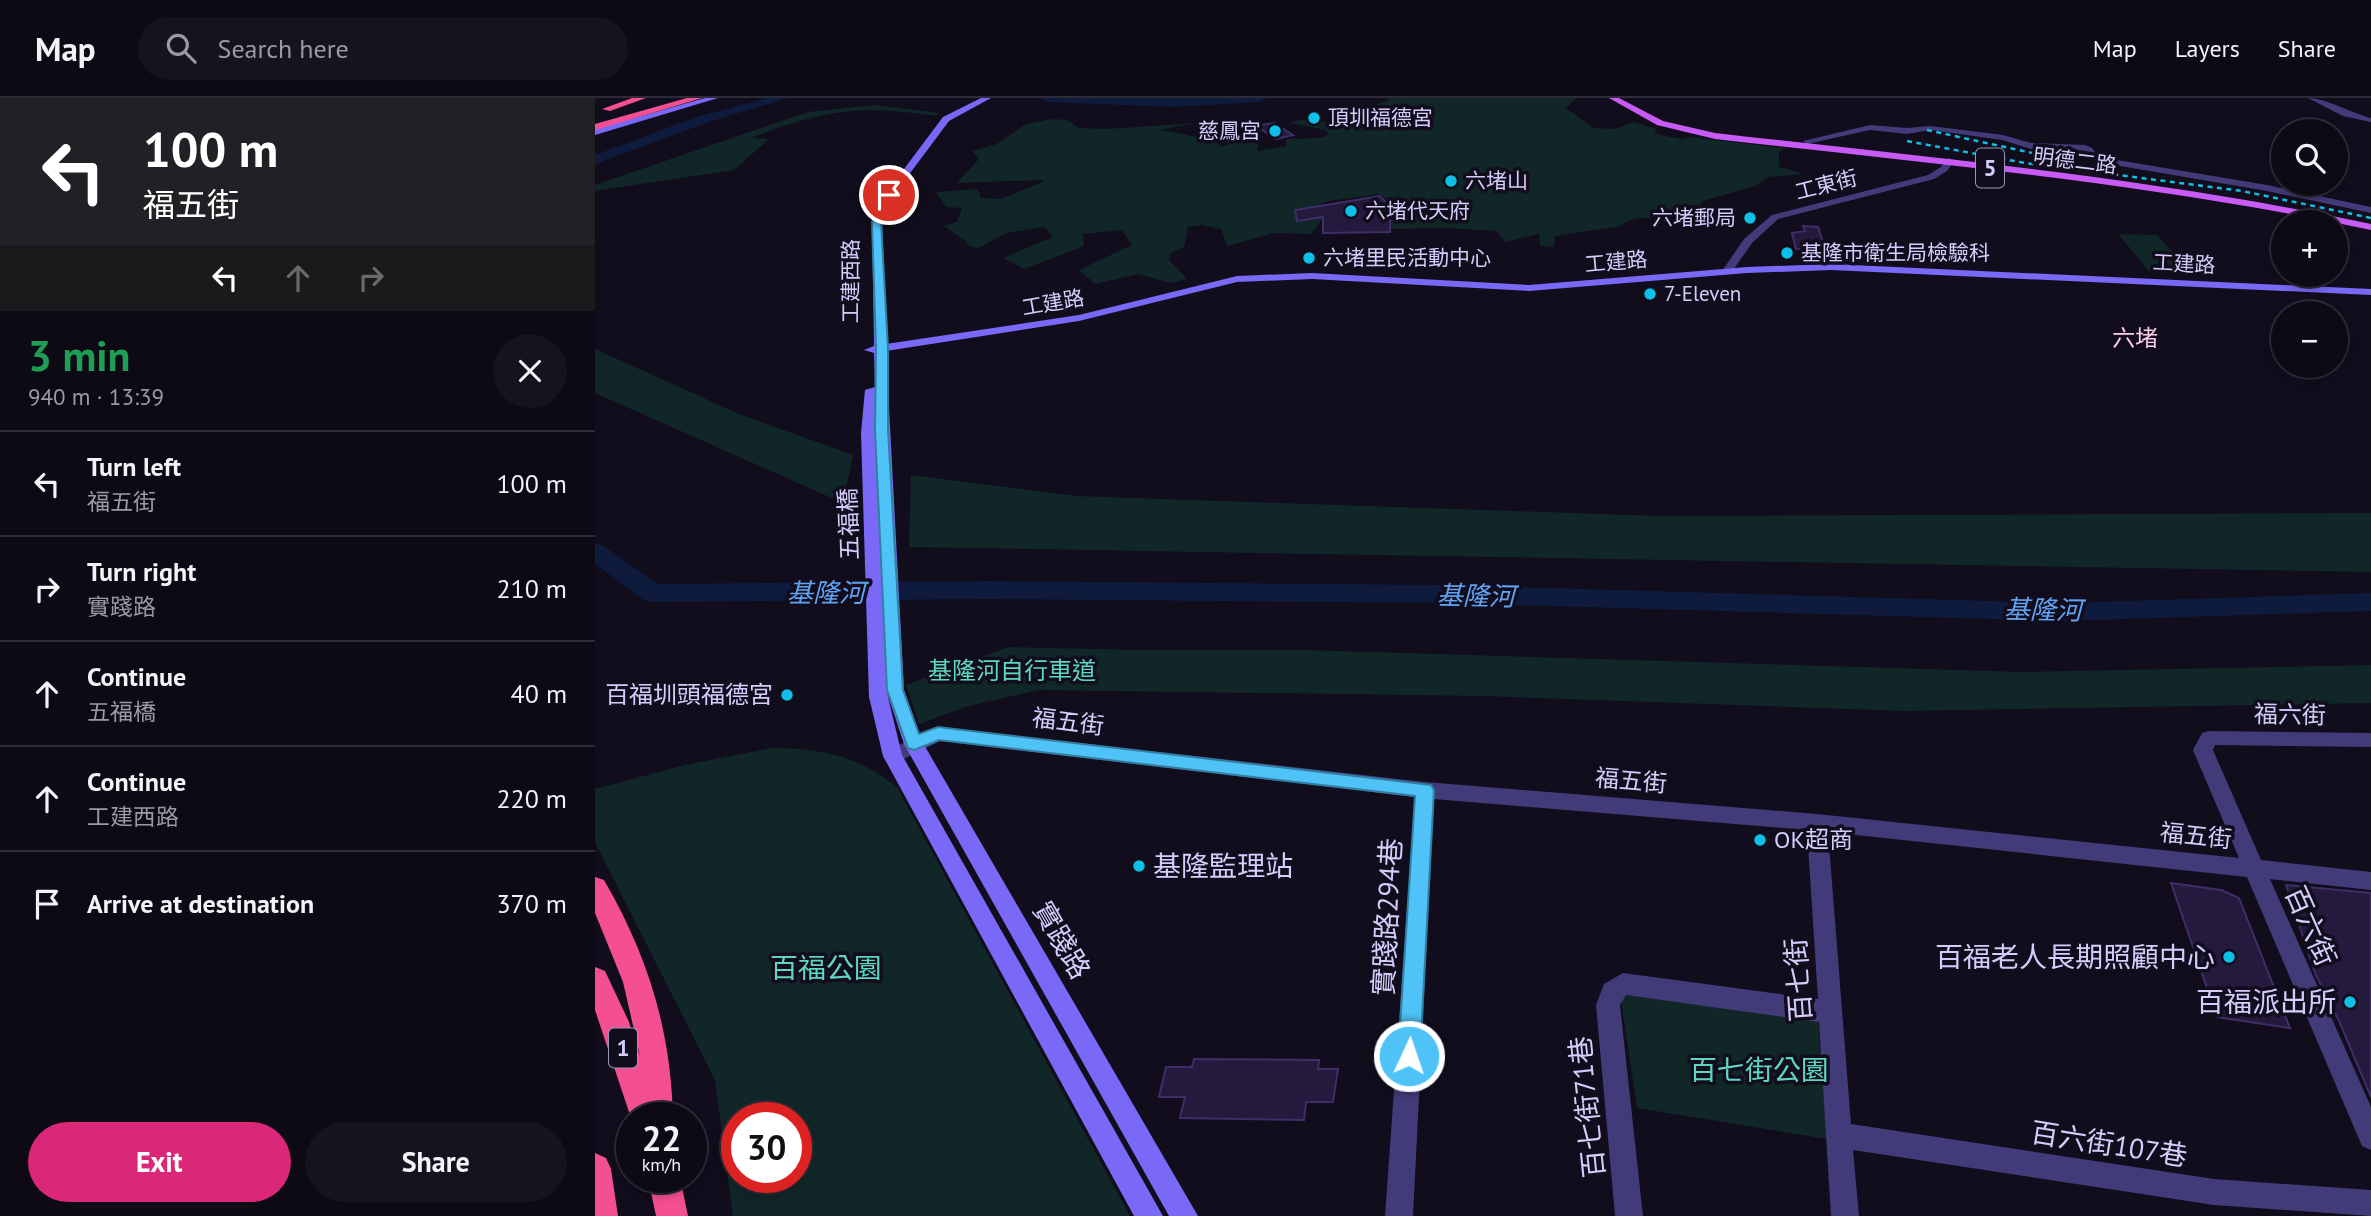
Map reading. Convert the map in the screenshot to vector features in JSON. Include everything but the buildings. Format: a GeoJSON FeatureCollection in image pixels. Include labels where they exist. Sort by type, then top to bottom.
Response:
{"type":"FeatureCollection","features":[{"type":"Feature","properties":{"kind":"highway"},"geometry":{"type":"LineString","coordinates":[[595,102],[613,98]]}},
{"type":"Feature","properties":{"kind":"highway"},"geometry":{"type":"LineString","coordinates":[[595,128],[682,98]]}},
{"type":"Feature","properties":{"kind":"highway"},"geometry":{"type":"LineString","coordinates":[[595,128],[697,98]]}},
{"type":"Feature","properties":{"kind":"highway"},"geometry":{"type":"LineString","coordinates":[[595,113],[636,99]]}},
{"type":"Feature","properties":{"kind":"highway"},"geometry":{"type":"LineString","coordinates":[[595,888],[611,916],[636,983],[653,1044],[657,1102]]}},
{"type":"Feature","properties":{"kind":"highway","name":"1"},"geometry":{"type":"LineString","coordinates":[[595,980],[615,1022],[641,1102]]}},
{"type":"Feature","properties":{"kind":"highway"},"geometry":{"type":"LineString","coordinates":[[595,1170],[602,1216]]}},
{"type":"Feature","properties":{"kind":"highway"},"geometry":{"type":"LineString","coordinates":[[668,1193],[673,1216]]}},
{"type":"Feature","properties":{"kind":"main road","name":"明德二路"},"geometry":{"type":"LineString","coordinates":[[1613,98],[1647,117],[1692,132],[1950,162]]}},
{"type":"Feature","properties":{"kind":"main road","name":"明德二路"},"geometry":{"type":"LineString","coordinates":[[1626,98],[1670,121],[1703,129],[2224,197],[2371,225]]}},
{"type":"Feature","properties":{"kind":"street"},"geometry":{"type":"LineString","coordinates":[[595,128],[715,98]]}},
{"type":"Feature","properties":{"kind":"street"},"geometry":{"type":"LineString","coordinates":[[950,113],[979,98]]}},
{"type":"Feature","properties":{"kind":"street"},"geometry":{"type":"LineString","coordinates":[[950,113],[987,98]]}},
{"type":"Feature","properties":{"kind":"street"},"geometry":{"type":"LineString","coordinates":[[2312,98],[2346,114],[2371,120]]}},
{"type":"Feature","properties":{"kind":"street","name":"工建西路"},"geometry":{"type":"LineString","coordinates":[[875,432],[876,349],[868,219],[891,182],[938,121],[950,113]]}},
{"type":"Feature","properties":{"kind":"street"},"geometry":{"type":"LineString","coordinates":[[1807,141],[1870,127],[1907,131],[1930,128],[2003,138],[2031,146],[2085,148],[2097,159],[2267,188],[2371,211]]}},
{"type":"Feature","properties":{"kind":"street","name":"工東街"},"geometry":{"type":"LineString","coordinates":[[1727,271],[1744,243],[1762,225],[1775,217],[1931,177],[1950,162]]}},
{"type":"Feature","properties":{"kind":"street","name":"工建路"},"geometry":{"type":"LineString","coordinates":[[876,349],[1079,318],[1237,279],[1260,276],[1312,275],[1459,286],[1529,288],[1783,267],[1854,267],[2371,292]]}},
{"type":"Feature","properties":{"kind":"street","name":"五福橋"},"geometry":{"type":"LineString","coordinates":[[875,432],[886,694]]}},
{"type":"Feature","properties":{"kind":"street"},"geometry":{"type":"LineString","coordinates":[[886,694],[893,756],[1149,1216]]}},
{"type":"Feature","properties":{"kind":"street","name":"實踐路"},"geometry":{"type":"LineString","coordinates":[[886,694],[1184,1216]]}},
{"type":"Feature","properties":{"kind":"street","name":"福五街"},"geometry":{"type":"LineString","coordinates":[[893,756],[938,734],[1425,790],[1817,822],[2371,881]]}},
{"type":"Feature","properties":{"kind":"street","name":"福六街"},"geometry":{"type":"LineString","coordinates":[[2209,738],[2371,740]]}},
{"type":"Feature","properties":{"kind":"street","name":"百六街"},"geometry":{"type":"LineString","coordinates":[[2209,738],[2203,750],[2371,1137]]}},
{"type":"Feature","properties":{"kind":"street","name":"實踐路294巷"},"geometry":{"type":"LineString","coordinates":[[1399,1216],[1425,790]]}},
{"type":"Feature","properties":{"kind":"street","name":"百七街"},"geometry":{"type":"LineString","coordinates":[[1817,822],[1845,1216]]}},
{"type":"Feature","properties":{"kind":"street","name":"百七街71巷"},"geometry":{"type":"LineString","coordinates":[[1629,1216],[1608,1005],[1612,992],[1623,984],[1830,1012]]}},
{"type":"Feature","properties":{"kind":"street","name":"百六街107巷"},"geometry":{"type":"LineString","coordinates":[[1839,1135],[2214,1192],[2371,1205]]}},
{"type":"Feature","properties":{"kind":"green space"},"geometry":{"type":"Polygon","coordinates":[[[1388,98],[1576,98],[1566,108],[1594,128],[1615,129],[1634,122],[1656,129],[1655,134],[1682,139],[1689,137],[1785,148],[1779,153],[1779,167],[1804,174],[1769,177],[1755,186],[1703,201],[1699,209],[1674,217],[1639,218],[1621,226],[1555,236],[1554,247],[1540,246],[1539,234],[1505,242],[1497,231],[1391,229],[1394,202],[1378,194],[1324,202],[1306,215],[1309,220],[1323,218],[1311,234],[1274,233],[1227,246],[1221,229],[1201,225],[1188,227],[1184,247],[1171,253],[1169,260],[1187,279],[1171,283],[1138,274],[1095,284],[1079,270],[1132,245],[1122,230],[1083,234],[1084,246],[1024,269],[1003,258],[1053,237],[1044,227],[1006,233],[979,248],[968,246],[966,241],[944,226],[957,222],[962,208],[946,207],[936,192],[978,189],[981,198],[1001,199],[1042,182],[1043,180],[957,183],[979,159],[972,151],[997,144],[1026,124],[1053,119],[1067,120],[1079,128],[1106,129],[1197,123],[1160,130],[1198,137],[1202,141],[1215,141],[1221,147],[1251,137],[1248,143],[1259,143],[1257,151],[1286,146],[1286,139],[1322,138],[1329,134],[1325,130],[1290,123],[1294,121],[1331,120],[1388,98]]]}},
{"type":"Feature","properties":{"kind":"green space"},"geometry":{"type":"Polygon","coordinates":[[[875,105],[940,113],[935,116],[907,112],[861,111],[820,116],[750,138],[769,139],[734,170],[595,191],[595,185],[808,112],[875,105]]]}},
{"type":"Feature","properties":{"kind":"green space"},"geometry":{"type":"Polygon","coordinates":[[[2118,234],[2157,235],[2192,273],[2150,272],[2118,234]]]}},
{"type":"Feature","properties":{"kind":"green space"},"geometry":{"type":"Polygon","coordinates":[[[595,349],[739,414],[853,455],[843,503],[595,393],[595,349]]]}},
{"type":"Feature","properties":{"kind":"green space"},"geometry":{"type":"Polygon","coordinates":[[[911,475],[1076,496],[1660,516],[2371,513],[2371,572],[909,547],[911,475]]]}},
{"type":"Feature","properties":{"kind":"green space","name":"基隆河自行車道"},"geometry":{"type":"Polygon","coordinates":[[[1008,647],[1305,650],[2024,672],[2371,665],[2371,703],[1905,711],[1484,696],[1039,690],[968,706],[919,724],[906,685],[1008,647]]]}},
{"type":"Feature","properties":{"kind":"green space","name":"百福公園"},"geometry":{"type":"Polygon","coordinates":[[[772,748],[807,750],[838,756],[868,768],[897,787],[1130,1216],[733,1216],[730,1193],[812,1193],[812,1102],[721,1102],[721,1125],[715,1080],[595,842],[595,789],[685,765],[772,748]]]}},
{"type":"Feature","properties":{"kind":"green space","name":"百七街公園"},"geometry":{"type":"Polygon","coordinates":[[[1620,994],[1818,1020],[1827,1139],[1637,1108],[1620,994]]]}},
{"type":"Feature","properties":{"kind":"waterway","name":"基隆河"},"geometry":{"type":"LineString","coordinates":[[595,160],[704,119],[782,98]]}},
{"type":"Feature","properties":{"kind":"waterway","name":"基隆河"},"geometry":{"type":"LineString","coordinates":[[1046,98],[1173,103],[1260,98]]}},
{"type":"Feature","properties":{"kind":"waterway","name":"基隆河"},"geometry":{"type":"LineString","coordinates":[[595,552],[651,593],[988,590],[1444,594],[2064,612],[2371,602]]}},
{"type":"Feature","properties":{"kind":"railway"},"geometry":{"type":"LineString","coordinates":[[1927,130],[2055,158]]}},
{"type":"Feature","properties":{"kind":"railway"},"geometry":{"type":"LineString","coordinates":[[1907,141],[2025,163],[2242,191],[2371,218]]}},
{"type":"Feature","properties":{"kind":"place","name":"頂圳福德宮"},"geometry":{"type":"Point","coordinates":[1314,118]}},
{"type":"Feature","properties":{"kind":"place","name":"慈鳳宮"},"geometry":{"type":"Point","coordinates":[1275,131]}},
{"type":"Feature","properties":{"kind":"place","name":"六堵山"},"geometry":{"type":"Point","coordinates":[1451,181]}},
{"type":"Feature","properties":{"kind":"place","name":"六堵代天府"},"geometry":{"type":"Point","coordinates":[1351,211]}},
{"type":"Feature","properties":{"kind":"place","name":"六堵郵局"},"geometry":{"type":"Point","coordinates":[1750,218]}},
{"type":"Feature","properties":{"kind":"place","name":"基隆市衛生局檢驗科"},"geometry":{"type":"Point","coordinates":[1787,253]}},
{"type":"Feature","properties":{"kind":"place","name":"六堵里民活動中心"},"geometry":{"type":"Point","coordinates":[1309,258]}},
{"type":"Feature","properties":{"kind":"place","name":"7-Eleven"},"geometry":{"type":"Point","coordinates":[1650,294]}},
{"type":"Feature","properties":{"kind":"place","name":"百福圳頭福德宮"},"geometry":{"type":"Point","coordinates":[787,695]}},
{"type":"Feature","properties":{"kind":"place","name":"OK超商"},"geometry":{"type":"Point","coordinates":[1760,840]}},
{"type":"Feature","properties":{"kind":"place","name":"基隆監理站"},"geometry":{"type":"Point","coordinates":[1139,866]}},
{"type":"Feature","properties":{"kind":"place","name":"百福老人長期照顧中心"},"geometry":{"type":"Point","coordinates":[2229,957]}},
{"type":"Feature","properties":{"kind":"place","name":"百福派出所"},"geometry":{"type":"Point","coordinates":[2350,1002]}},
{"type":"Feature","properties":{"kind":"district","name":"六堵"},"geometry":{"type":"Point","coordinates":[2135,338]}},
{"type":"Feature","properties":{"kind":"route"},"geometry":{"type":"LineString","coordinates":[[889,195],[877,216],[882,430],[895,690],[914,744],[938,734],[1425,790],[1409,1056]]}}]}
